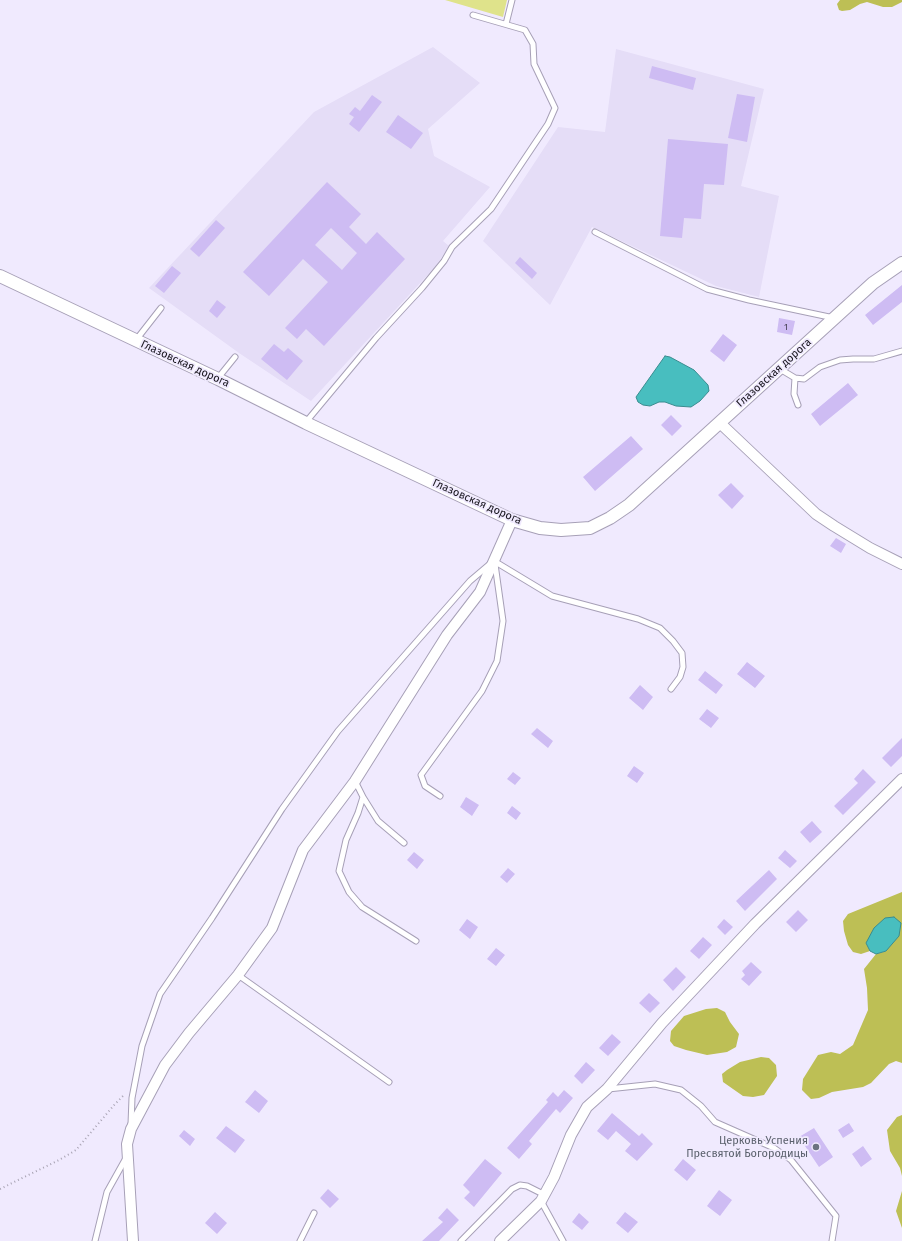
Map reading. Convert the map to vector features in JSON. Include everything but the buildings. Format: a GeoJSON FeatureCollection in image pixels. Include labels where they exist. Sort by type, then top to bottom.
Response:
{"type":"FeatureCollection","features":[{"type":"Feature","properties":{"kind":"street","name":"Глазовская дорога"},"geometry":{"type":"LineString","coordinates":[[0,276],[512,520],[540,528],[561,530],[590,528],[610,518],[628,505],[873,283],[902,263]]}},
{"type":"Feature","properties":{"kind":"street"},"geometry":{"type":"LineString","coordinates":[[720,422],[816,514],[870,548],[902,564]]}},
{"type":"Feature","properties":{"kind":"street"},"geometry":{"type":"LineString","coordinates":[[133,1241],[127,1155],[127,1144],[131,1128],[165,1065],[189,1033],[238,975],[272,928],[303,850],[355,781],[447,635],[480,592],[512,520]]}},
{"type":"Feature","properties":{"kind":"street"},"geometry":{"type":"LineString","coordinates":[[500,1241],[543,1198],[554,1178],[571,1135],[587,1107],[607,1089],[662,1023],[755,924],[902,779]]}},
{"type":"Feature","properties":{"kind":"lane"},"geometry":{"type":"LineString","coordinates":[[506,24],[512,0]]}},
{"type":"Feature","properties":{"kind":"lane"},"geometry":{"type":"LineString","coordinates":[[306,423],[376,338],[422,288],[444,261],[452,247],[491,209],[548,124],[554,108],[534,64],[533,44],[525,30],[473,15]]}},
{"type":"Feature","properties":{"kind":"lane"},"geometry":{"type":"LineString","coordinates":[[595,232],[707,289],[718,293],[835,318]]}},
{"type":"Feature","properties":{"kind":"lane"},"geometry":{"type":"LineString","coordinates":[[136,340],[161,308]]}},
{"type":"Feature","properties":{"kind":"lane"},"geometry":{"type":"LineString","coordinates":[[779,368],[795,378],[804,379],[820,367],[840,360],[874,359],[902,351]]}},
{"type":"Feature","properties":{"kind":"lane"},"geometry":{"type":"LineString","coordinates":[[218,379],[235,357]]}},
{"type":"Feature","properties":{"kind":"lane"},"geometry":{"type":"LineString","coordinates":[[795,378],[794,394],[798,405]]}},
{"type":"Feature","properties":{"kind":"lane"},"geometry":{"type":"LineString","coordinates":[[494,561],[552,596],[638,619],[660,628],[682,653],[680,677],[671,689]]}},
{"type":"Feature","properties":{"kind":"lane"},"geometry":{"type":"LineString","coordinates":[[440,796],[426,786],[421,775],[482,691],[497,661],[503,621],[494,561]]}},
{"type":"Feature","properties":{"kind":"lane"},"geometry":{"type":"LineString","coordinates":[[131,1128],[132,1098],[142,1046],[160,994],[212,918],[282,809],[338,730],[470,580],[494,561]]}},
{"type":"Feature","properties":{"kind":"lane"},"geometry":{"type":"LineString","coordinates":[[355,781],[378,821],[404,843]]}},
{"type":"Feature","properties":{"kind":"lane"},"geometry":{"type":"LineString","coordinates":[[363,797],[358,813],[346,840],[339,871],[349,892],[362,907],[416,941]]}},
{"type":"Feature","properties":{"kind":"lane"},"geometry":{"type":"LineString","coordinates":[[238,975],[389,1082]]}},
{"type":"Feature","properties":{"kind":"lane"},"geometry":{"type":"LineString","coordinates":[[607,1089],[655,1084],[681,1090],[701,1106],[715,1122],[774,1148],[791,1160],[836,1216],[832,1241]]}},
{"type":"Feature","properties":{"kind":"lane"},"geometry":{"type":"LineString","coordinates":[[95,1241],[107,1192],[127,1155]]}},
{"type":"Feature","properties":{"kind":"lane"},"geometry":{"type":"LineString","coordinates":[[461,1241],[512,1189],[520,1185],[527,1186],[543,1198],[562,1241]]}},
{"type":"Feature","properties":{"kind":"lane"},"geometry":{"type":"LineString","coordinates":[[300,1241],[314,1213]]}},
{"type":"Feature","properties":{"kind":"path"},"geometry":{"type":"LineString","coordinates":[[0,1189],[76,1150],[115,1104],[135,1084]]}},
{"type":"Feature","properties":{"kind":"shaded area"},"geometry":{"type":"Polygon","coordinates":[[[445,0],[507,0],[503,17],[445,0]]]}},
{"type":"Feature","properties":{"kind":"shaded area"},"geometry":{"type":"Polygon","coordinates":[[[840,0],[902,0],[902,2],[892,7],[883,7],[867,2],[850,10],[842,11],[839,10],[837,4],[840,0]]]}},
{"type":"Feature","properties":{"kind":"shaded area"},"geometry":{"type":"Polygon","coordinates":[[[433,47],[480,83],[428,129],[434,156],[490,187],[443,241],[449,246],[435,267],[311,401],[239,353],[149,288],[314,112],[433,47]]]}},
{"type":"Feature","properties":{"kind":"shaded area"},"geometry":{"type":"Polygon","coordinates":[[[616,49],[764,89],[741,186],[779,196],[759,297],[716,286],[592,227],[550,305],[483,241],[558,127],[605,132],[616,49]]]}},
{"type":"Feature","properties":{"kind":"shaded area"},"geometry":{"type":"Polygon","coordinates":[[[665,356],[670,357],[694,370],[708,385],[709,391],[700,401],[691,407],[676,406],[665,402],[659,402],[650,406],[643,405],[638,402],[636,397],[665,356]]]}},
{"type":"Feature","properties":{"kind":"shaded area"},"geometry":{"type":"Polygon","coordinates":[[[902,892],[902,1063],[896,1061],[889,1064],[871,1083],[863,1087],[832,1092],[819,1098],[811,1099],[802,1090],[803,1079],[818,1055],[831,1052],[840,1054],[853,1045],[868,1010],[864,969],[876,954],[886,951],[866,942],[870,951],[861,954],[853,952],[848,945],[843,921],[848,914],[902,892]]]}},
{"type":"Feature","properties":{"kind":"shaded area"},"geometry":{"type":"Polygon","coordinates":[[[894,917],[901,923],[899,936],[886,951],[876,954],[870,951],[866,943],[874,928],[885,918],[894,917]]]}},
{"type":"Feature","properties":{"kind":"shaded area"},"geometry":{"type":"Polygon","coordinates":[[[717,1008],[725,1012],[739,1034],[736,1047],[727,1052],[707,1055],[674,1046],[670,1041],[671,1031],[684,1016],[706,1009],[717,1008]]]}},
{"type":"Feature","properties":{"kind":"shaded area"},"geometry":{"type":"Polygon","coordinates":[[[761,1057],[769,1058],[776,1065],[777,1076],[764,1095],[753,1097],[743,1096],[723,1082],[722,1074],[727,1070],[740,1062],[761,1057]]]}},
{"type":"Feature","properties":{"kind":"shaded area"},"geometry":{"type":"Polygon","coordinates":[[[902,1115],[902,1176],[900,1168],[890,1151],[887,1130],[897,1117],[902,1115]]]}},
{"type":"Feature","properties":{"kind":"shaded area"},"geometry":{"type":"Polygon","coordinates":[[[902,1191],[902,1228],[896,1211],[902,1191]]]}},
{"type":"Feature","properties":{"kind":"place","name":"Церковь Успения Пресвятой Богородицы"},"geometry":{"type":"Point","coordinates":[816,1147]}}]}
